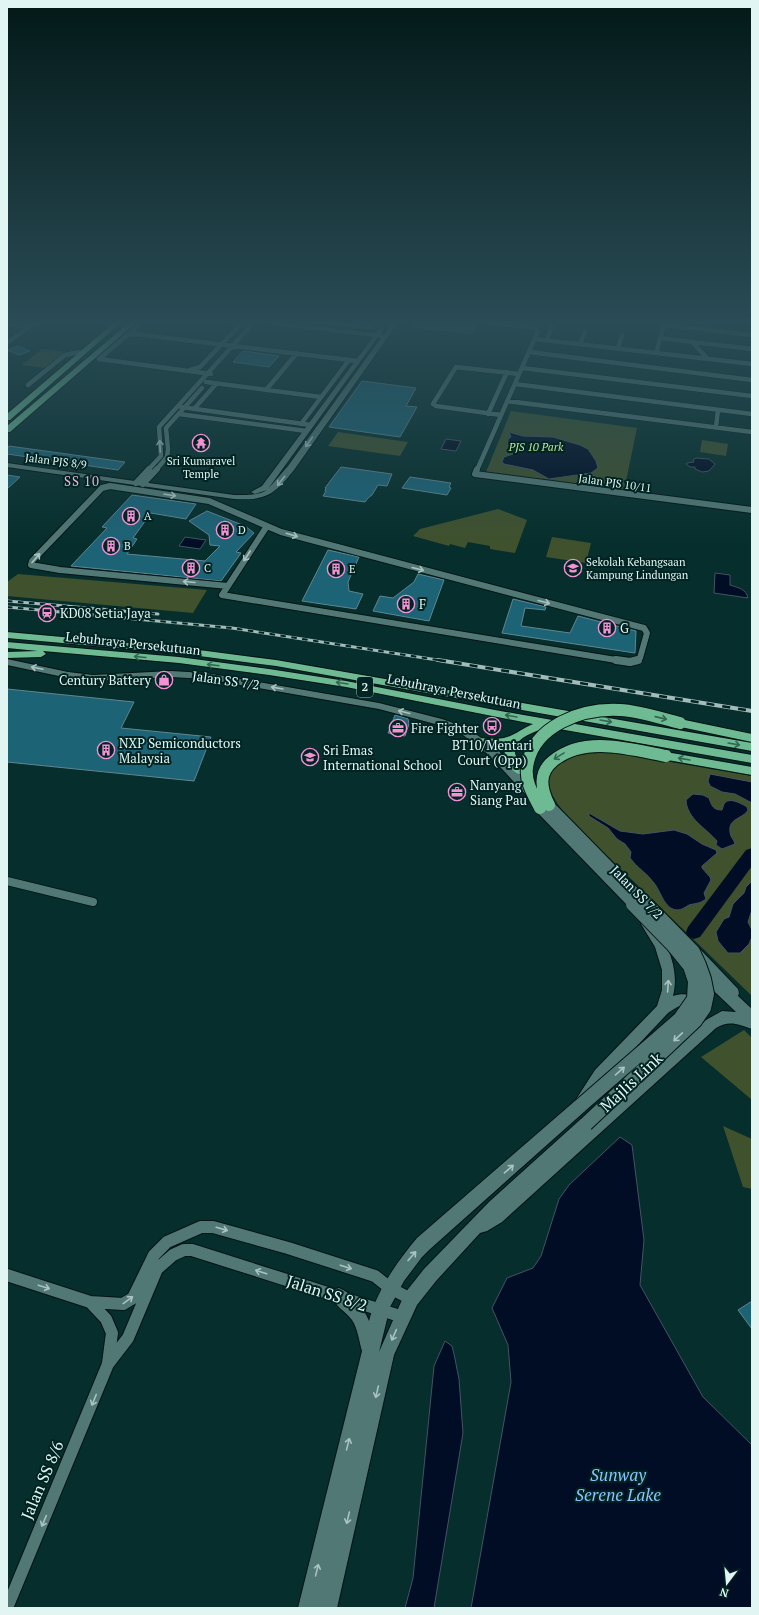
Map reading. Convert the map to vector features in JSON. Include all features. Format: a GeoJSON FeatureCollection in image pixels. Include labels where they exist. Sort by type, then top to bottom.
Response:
{"type":"FeatureCollection","features":[{"type":"Feature","properties":{"kind":"highway"},"geometry":{"type":"LineString","coordinates":[[7,413],[27,395]]}},
{"type":"Feature","properties":{"kind":"highway"},"geometry":{"type":"LineString","coordinates":[[7,418],[33,395]]}},
{"type":"Feature","properties":{"kind":"highway"},"geometry":{"type":"LineString","coordinates":[[7,424],[41,395]]}},
{"type":"Feature","properties":{"kind":"highway"},"geometry":{"type":"LineString","coordinates":[[7,430],[47,395]]}},
{"type":"Feature","properties":{"kind":"highway"},"geometry":{"type":"LineString","coordinates":[[7,627],[63,634],[93,642]]}},
{"type":"Feature","properties":{"kind":"highway","name":"Lebuhraya Persekutuan"},"geometry":{"type":"LineString","coordinates":[[7,635],[93,642],[276,662],[752,747]]}},
{"type":"Feature","properties":{"kind":"highway","name":"Lebuhraya Persekutuan"},"geometry":{"type":"LineString","coordinates":[[7,645],[179,660],[315,679],[752,759]]}},
{"type":"Feature","properties":{"kind":"highway"},"geometry":{"type":"LineString","coordinates":[[7,654],[100,654]]}},
{"type":"Feature","properties":{"kind":"highway"},"geometry":{"type":"LineString","coordinates":[[545,807],[530,791],[527,778],[529,755],[547,730],[561,721],[577,715],[600,710],[624,710],[752,738]]}},
{"type":"Feature","properties":{"kind":"highway"},"geometry":{"type":"LineString","coordinates":[[479,742],[494,744],[514,739],[524,732],[549,723]]}},
{"type":"Feature","properties":{"kind":"highway"},"geometry":{"type":"LineString","coordinates":[[514,739],[510,748],[510,757],[521,771]]}},
{"type":"Feature","properties":{"kind":"highway"},"geometry":{"type":"LineString","coordinates":[[545,807],[545,798],[541,784],[543,774],[547,767],[555,758],[568,751],[580,748],[594,746],[606,747],[752,771]]}},
{"type":"Feature","properties":{"kind":"street"},"geometry":{"type":"LineString","coordinates":[[141,481],[160,456],[159,427],[188,395]]}},
{"type":"Feature","properties":{"kind":"street"},"geometry":{"type":"LineString","coordinates":[[141,481],[166,457],[168,449],[166,428],[195,395]]}},
{"type":"Feature","properties":{"kind":"street"},"geometry":{"type":"LineString","coordinates":[[194,409],[206,395]]}},
{"type":"Feature","properties":{"kind":"street"},"geometry":{"type":"LineString","coordinates":[[303,395],[321,398]]}},
{"type":"Feature","properties":{"kind":"street"},"geometry":{"type":"LineString","coordinates":[[302,424],[323,395]]}},
{"type":"Feature","properties":{"kind":"street"},"geometry":{"type":"LineString","coordinates":[[258,491],[265,488],[333,395]]}},
{"type":"Feature","properties":{"kind":"street","name":"Jalan PJS 8/9"},"geometry":{"type":"LineString","coordinates":[[7,460],[141,481],[197,495],[244,498],[259,496],[269,492],[277,486],[343,395]]}},
{"type":"Feature","properties":{"kind":"street"},"geometry":{"type":"LineString","coordinates":[[438,395],[433,404],[436,406],[501,415],[510,395]]}},
{"type":"Feature","properties":{"kind":"street"},"geometry":{"type":"LineString","coordinates":[[488,414],[496,395]]}},
{"type":"Feature","properties":{"kind":"street"},"geometry":{"type":"LineString","coordinates":[[604,395],[752,414]]}},
{"type":"Feature","properties":{"kind":"street"},"geometry":{"type":"LineString","coordinates":[[507,401],[752,432]]}},
{"type":"Feature","properties":{"kind":"street"},"geometry":{"type":"LineString","coordinates":[[178,407],[302,424],[309,428]]}},
{"type":"Feature","properties":{"kind":"street"},"geometry":{"type":"LineString","coordinates":[[716,428],[718,410]]}},
{"type":"Feature","properties":{"kind":"street"},"geometry":{"type":"LineString","coordinates":[[179,414],[309,428]]}},
{"type":"Feature","properties":{"kind":"street","name":"Jalan PJS 10/11"},"geometry":{"type":"LineString","coordinates":[[501,415],[475,474],[752,510]]}},
{"type":"Feature","properties":{"kind":"street"},"geometry":{"type":"LineString","coordinates":[[290,452],[301,454]]}},
{"type":"Feature","properties":{"kind":"street","name":"Jalan PJS 8/9"},"geometry":{"type":"LineString","coordinates":[[7,466],[243,492],[269,492]]}},
{"type":"Feature","properties":{"kind":"street"},"geometry":{"type":"LineString","coordinates":[[228,586],[31,566],[32,561],[102,488],[110,486],[197,495],[281,532],[638,625],[644,628],[647,633],[639,660],[630,662],[222,595],[228,586],[267,526]]}},
{"type":"Feature","properties":{"kind":"street","name":"Jalan SS 7/2"},"geometry":{"type":"LineString","coordinates":[[7,662],[68,675],[93,678],[171,674],[206,676],[379,706],[442,722],[463,730],[493,752],[567,834],[630,899],[714,984],[752,1017]]}},
{"type":"Feature","properties":{"kind":"street","name":"Jalan SS 7/2"},"geometry":{"type":"LineString","coordinates":[[521,771],[720,978],[752,1017]]}},
{"type":"Feature","properties":{"kind":"street","name":"Majlis Link"},"geometry":{"type":"LineString","coordinates":[[380,1311],[390,1288],[408,1261],[423,1244],[680,1019],[694,999],[695,981],[690,966],[673,945],[545,807]]}},
{"type":"Feature","properties":{"kind":"street","name":"Majlis Link"},"geometry":{"type":"LineString","coordinates":[[378,1353],[403,1317],[411,1299],[430,1275],[463,1239],[494,1207],[586,1124],[695,1021],[705,1007],[706,991],[703,971],[693,952],[545,807]]}},
{"type":"Feature","properties":{"kind":"street"},"geometry":{"type":"LineString","coordinates":[[7,881],[93,902]]}},
{"type":"Feature","properties":{"kind":"street"},"geometry":{"type":"LineString","coordinates":[[630,899],[661,945],[665,958],[668,970],[668,990],[662,1009]]}},
{"type":"Feature","properties":{"kind":"street"},"geometry":{"type":"LineString","coordinates":[[580,1106],[600,1075],[662,1009],[676,1000],[682,999],[690,1000],[702,1010],[702,1018],[698,1031],[686,1046]]}},
{"type":"Feature","properties":{"kind":"street"},"geometry":{"type":"LineString","coordinates":[[463,1239],[497,1217],[686,1046],[722,1017],[741,1018],[752,1022]]}},
{"type":"Feature","properties":{"kind":"street","name":"Jalan SS 8/2"},"geometry":{"type":"LineString","coordinates":[[90,1302],[123,1304],[133,1298],[154,1255],[167,1242],[201,1227],[213,1227],[288,1248],[374,1276],[390,1288],[411,1299]]}},
{"type":"Feature","properties":{"kind":"street","name":"Jalan SS 8/2"},"geometry":{"type":"LineString","coordinates":[[108,1364],[128,1338],[157,1269],[173,1255],[184,1250],[192,1250],[339,1296],[380,1311],[378,1353],[327,1608]]}},
{"type":"Feature","properties":{"kind":"street"},"geometry":{"type":"LineString","coordinates":[[7,1275],[90,1302],[106,1319],[112,1333],[108,1364]]}},
{"type":"Feature","properties":{"kind":"street"},"geometry":{"type":"LineString","coordinates":[[339,1296],[357,1312],[378,1353]]}},
{"type":"Feature","properties":{"kind":"street"},"geometry":{"type":"LineString","coordinates":[[380,1311],[403,1317]]}},
{"type":"Feature","properties":{"kind":"street","name":"Jalan SS 8/2"},"geometry":{"type":"LineString","coordinates":[[308,1608],[378,1353]]}},
{"type":"Feature","properties":{"kind":"street","name":"Jalan SS 8/6"},"geometry":{"type":"LineString","coordinates":[[7,1608],[108,1364]]}},
{"type":"Feature","properties":{"kind":"green space","name":"PJS 10 Park"},"geometry":{"type":"Polygon","coordinates":[[[511,411],[637,428],[624,491],[486,472],[511,411]]]}},
{"type":"Feature","properties":{"kind":"green space"},"geometry":{"type":"Polygon","coordinates":[[[338,432],[408,442],[400,456],[328,446],[338,432]]]}},
{"type":"Feature","properties":{"kind":"green space"},"geometry":{"type":"Polygon","coordinates":[[[702,440],[728,444],[726,456],[700,452],[702,440]]]}},
{"type":"Feature","properties":{"kind":"green space"},"geometry":{"type":"Polygon","coordinates":[[[498,509],[527,520],[515,553],[490,549],[490,546],[468,542],[465,548],[450,544],[449,546],[413,536],[420,529],[498,509]]]}},
{"type":"Feature","properties":{"kind":"green space"},"geometry":{"type":"Polygon","coordinates":[[[552,537],[591,543],[586,563],[546,557],[552,537]]]}},
{"type":"Feature","properties":{"kind":"green space"},"geometry":{"type":"Polygon","coordinates":[[[18,574],[207,590],[193,613],[7,596],[7,582],[18,574]]]}},
{"type":"Feature","properties":{"kind":"green space"},"geometry":{"type":"Polygon","coordinates":[[[583,752],[618,753],[752,776],[752,996],[569,819],[558,805],[550,790],[547,779],[557,762],[583,752]]]}},
{"type":"Feature","properties":{"kind":"green space"},"geometry":{"type":"Polygon","coordinates":[[[744,1030],[752,1038],[752,1100],[701,1057],[744,1030]]]}},
{"type":"Feature","properties":{"kind":"green space"},"geometry":{"type":"Polygon","coordinates":[[[723,1126],[752,1139],[752,1189],[743,1187],[723,1126]]]}},
{"type":"Feature","properties":{"kind":"water"},"geometry":{"type":"Polygon","coordinates":[[[509,432],[523,436],[553,437],[580,445],[588,449],[596,461],[598,468],[591,473],[549,479],[533,470],[504,464],[502,462],[504,457],[513,454],[515,450],[508,443],[508,439],[511,437],[509,432]]]}},
{"type":"Feature","properties":{"kind":"water"},"geometry":{"type":"Polygon","coordinates":[[[446,439],[461,441],[456,451],[441,449],[446,439]]]}},
{"type":"Feature","properties":{"kind":"water"},"geometry":{"type":"Polygon","coordinates":[[[696,458],[709,459],[715,464],[709,471],[702,472],[695,469],[695,467],[690,467],[686,464],[694,462],[693,460],[696,458]]]}},
{"type":"Feature","properties":{"kind":"water"},"geometry":{"type":"Polygon","coordinates":[[[185,537],[206,540],[200,549],[179,546],[185,537]]]}},
{"type":"Feature","properties":{"kind":"water"},"geometry":{"type":"Polygon","coordinates":[[[715,573],[730,575],[730,585],[744,591],[748,598],[714,593],[715,573]]]}},
{"type":"Feature","properties":{"kind":"water"},"geometry":{"type":"Polygon","coordinates":[[[710,774],[752,782],[752,803],[735,794],[722,792],[710,786],[708,781],[710,774]]]}},
{"type":"Feature","properties":{"kind":"water"},"geometry":{"type":"Polygon","coordinates":[[[693,794],[703,795],[709,798],[712,805],[717,809],[722,810],[724,804],[729,801],[736,801],[747,807],[748,810],[746,813],[733,821],[730,827],[730,834],[735,844],[722,849],[716,845],[717,841],[713,836],[693,818],[687,807],[686,800],[693,794]]]}},
{"type":"Feature","properties":{"kind":"water"},"geometry":{"type":"Polygon","coordinates":[[[589,813],[620,831],[643,834],[674,830],[687,834],[702,844],[716,850],[717,853],[702,866],[711,880],[704,893],[706,899],[700,903],[689,905],[679,910],[669,907],[663,900],[651,879],[630,858],[631,852],[625,844],[617,839],[608,828],[589,816],[589,813]]]}},
{"type":"Feature","properties":{"kind":"water"},"geometry":{"type":"Polygon","coordinates":[[[752,881],[752,910],[748,922],[752,930],[752,937],[749,944],[740,953],[728,953],[718,941],[716,932],[724,919],[729,917],[733,904],[744,893],[746,887],[752,881]]]}},
{"type":"Feature","properties":{"kind":"water","name":"Sunway Serene Lake"},"geometry":{"type":"Polygon","coordinates":[[[620,1137],[632,1145],[644,1240],[640,1285],[703,1397],[752,1445],[752,1608],[471,1608],[511,1382],[508,1345],[492,1308],[507,1278],[533,1268],[541,1256],[559,1199],[569,1185],[620,1137]]]}},
{"type":"Feature","properties":{"kind":"water"},"geometry":{"type":"Polygon","coordinates":[[[445,1341],[452,1346],[459,1379],[463,1433],[434,1608],[405,1608],[413,1578],[434,1366],[445,1341]]]}},
{"type":"Feature","properties":{"kind":"building"},"geometry":{"type":"Polygon","coordinates":[[[352,395],[412,395],[406,406],[417,407],[400,437],[329,427],[352,395]]]}},
{"type":"Feature","properties":{"kind":"building"},"geometry":{"type":"Polygon","coordinates":[[[9,446],[125,462],[118,470],[7,454],[7,449],[9,446]]]}},
{"type":"Feature","properties":{"kind":"building"},"geometry":{"type":"Polygon","coordinates":[[[341,467],[392,474],[387,486],[378,485],[372,495],[365,502],[323,496],[326,491],[325,488],[341,467]]]}},
{"type":"Feature","properties":{"kind":"building"},"geometry":{"type":"Polygon","coordinates":[[[7,475],[20,477],[7,489],[7,475]]]}},
{"type":"Feature","properties":{"kind":"building"},"geometry":{"type":"Polygon","coordinates":[[[410,477],[451,483],[449,487],[451,488],[447,495],[402,488],[410,477]]]}},
{"type":"Feature","properties":{"kind":"building"},"geometry":{"type":"Polygon","coordinates":[[[132,495],[196,504],[186,519],[151,513],[133,538],[137,539],[127,554],[205,561],[220,546],[210,545],[209,535],[189,521],[207,511],[245,526],[254,533],[236,552],[241,553],[221,581],[71,566],[107,528],[102,527],[132,495]]]}},
{"type":"Feature","properties":{"kind":"building","name":"E"},"geometry":{"type":"Polygon","coordinates":[[[328,550],[359,557],[348,582],[349,591],[363,594],[356,609],[302,601],[328,550]]]}},
{"type":"Feature","properties":{"kind":"building","name":"F"},"geometry":{"type":"Polygon","coordinates":[[[418,574],[444,580],[429,621],[373,611],[380,596],[393,598],[414,582],[418,574]]]}},
{"type":"Feature","properties":{"kind":"building","name":"G"},"geometry":{"type":"Polygon","coordinates":[[[513,599],[546,607],[545,610],[525,608],[521,626],[570,633],[578,616],[636,631],[635,653],[502,633],[513,599]]]}},
{"type":"Feature","properties":{"kind":"building","name":"NXP Semiconductors Malaysia"},"geometry":{"type":"Polygon","coordinates":[[[7,689],[134,702],[121,728],[211,737],[194,781],[7,762],[7,689]]]}},
{"type":"Feature","properties":{"kind":"building","name":"Fire Fighter"},"geometry":{"type":"Polygon","coordinates":[[[395,715],[408,719],[409,724],[405,736],[388,733],[395,715]]]}},
{"type":"Feature","properties":{"kind":"building"},"geometry":{"type":"Polygon","coordinates":[[[752,1301],[752,1329],[738,1310],[752,1301]]]}},
{"type":"Feature","properties":{"kind":"waterway"},"geometry":{"type":"LineString","coordinates":[[694,932],[752,854]]}},
{"type":"Feature","properties":{"kind":"railway"},"geometry":{"type":"LineString","coordinates":[[7,601],[158,614]]}},
{"type":"Feature","properties":{"kind":"railway"},"geometry":{"type":"LineString","coordinates":[[7,607],[232,628],[444,661]]}},
{"type":"Feature","properties":{"kind":"railway"},"geometry":{"type":"LineString","coordinates":[[438,660],[752,711]]}},
{"type":"Feature","properties":{"kind":"place","name":"Sri Kumaravel Temple"},"geometry":{"type":"Point","coordinates":[201,443]}},
{"type":"Feature","properties":{"kind":"place","name":"A"},"geometry":{"type":"Point","coordinates":[131,516]}},
{"type":"Feature","properties":{"kind":"place","name":"D"},"geometry":{"type":"Point","coordinates":[225,530]}},
{"type":"Feature","properties":{"kind":"place","name":"B"},"geometry":{"type":"Point","coordinates":[111,546]}},
{"type":"Feature","properties":{"kind":"place","name":"C"},"geometry":{"type":"Point","coordinates":[191,568]}},
{"type":"Feature","properties":{"kind":"place","name":"Sekolah Kebangsaan Kampung Lindungan"},"geometry":{"type":"Point","coordinates":[573,568]}},
{"type":"Feature","properties":{"kind":"place","name":"E"},"geometry":{"type":"Point","coordinates":[336,569]}},
{"type":"Feature","properties":{"kind":"place","name":"F"},"geometry":{"type":"Point","coordinates":[406,604]}},
{"type":"Feature","properties":{"kind":"place","name":"KD08 Setia Jaya"},"geometry":{"type":"Point","coordinates":[47,613]}},
{"type":"Feature","properties":{"kind":"place","name":"G"},"geometry":{"type":"Point","coordinates":[607,628]}},
{"type":"Feature","properties":{"kind":"place","name":"Century Battery"},"geometry":{"type":"Point","coordinates":[164,680]}},
{"type":"Feature","properties":{"kind":"place","name":"BT10/Mentari Court (Opp)"},"geometry":{"type":"Point","coordinates":[492,726]}},
{"type":"Feature","properties":{"kind":"place","name":"Fire Fighter"},"geometry":{"type":"Point","coordinates":[398,728]}},
{"type":"Feature","properties":{"kind":"place","name":"NXP Semiconductors Malaysia"},"geometry":{"type":"Point","coordinates":[106,750]}},
{"type":"Feature","properties":{"kind":"place","name":"Sri Emas International School"},"geometry":{"type":"Point","coordinates":[310,757]}},
{"type":"Feature","properties":{"kind":"place","name":"Nanyang Siang Pau"},"geometry":{"type":"Point","coordinates":[457,792]}},
{"type":"Feature","properties":{"kind":"district","name":"SS 10"},"geometry":{"type":"Point","coordinates":[82,481]}}]}
